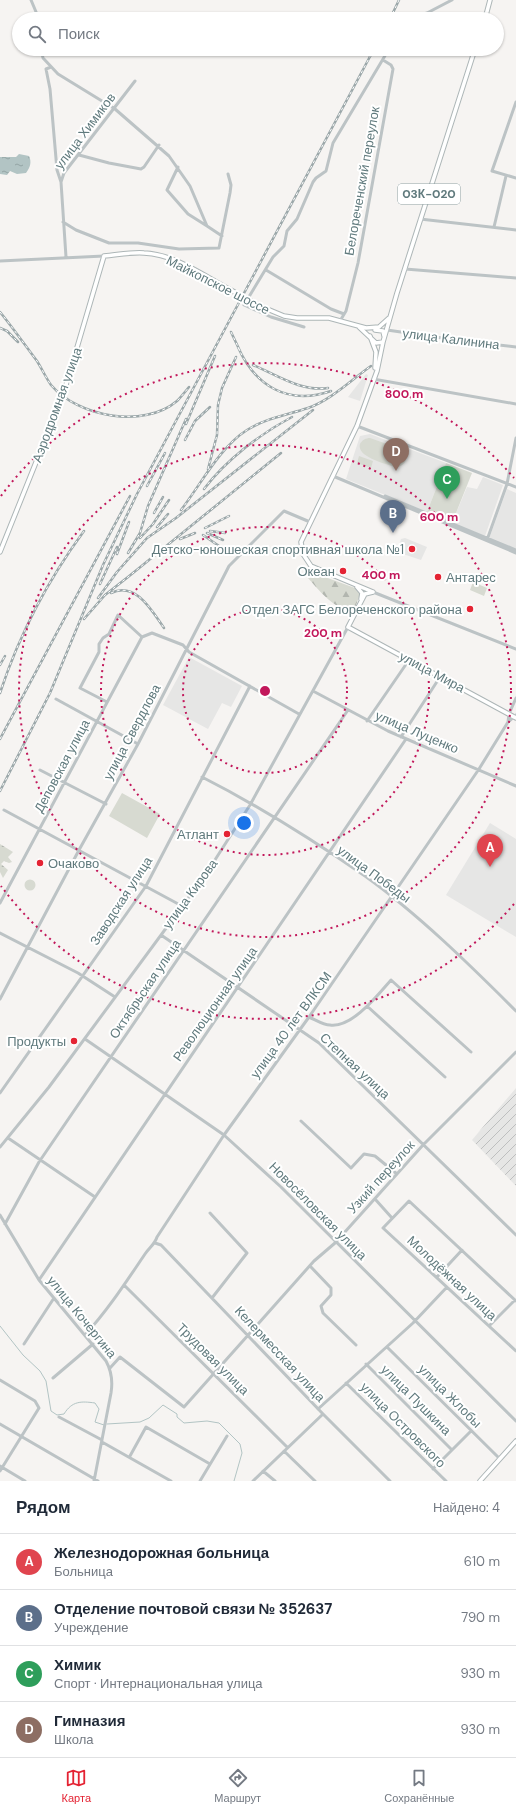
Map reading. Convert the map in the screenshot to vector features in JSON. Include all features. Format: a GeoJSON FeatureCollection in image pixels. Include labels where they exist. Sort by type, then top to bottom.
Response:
{"type":"FeatureCollection","features":[{"type":"Feature","properties":{"kind":"main road"},"geometry":{"type":"LineString","coordinates":[[487,12],[490,0]]}},
{"type":"Feature","properties":{"kind":"main road","name":"03К-020"},"geometry":{"type":"LineString","coordinates":[[384,340],[420,219],[473,56]]}},
{"type":"Feature","properties":{"kind":"main road","name":"Майкопское шоссе"},"geometry":{"type":"LineString","coordinates":[[104,256],[144,253],[157,255],[185,265],[260,306],[290,318],[329,318],[340,321]]}},
{"type":"Feature","properties":{"kind":"main road","name":"Аэродромная улица"},"geometry":{"type":"LineString","coordinates":[[0,552],[63,394],[81,338],[104,256]]}},
{"type":"Feature","properties":{"kind":"main road","name":"улица Калинина"},"geometry":{"type":"LineString","coordinates":[[366,328],[374,329],[381,326],[387,322],[391,314]]}},
{"type":"Feature","properties":{"kind":"main road","name":"улица Калинина"},"geometry":{"type":"LineString","coordinates":[[340,321],[356,326],[383,331],[384,340],[376,343],[370,336],[356,326]]}},
{"type":"Feature","properties":{"kind":"main road"},"geometry":{"type":"LineString","coordinates":[[370,336],[376,352],[374,378]]}},
{"type":"Feature","properties":{"kind":"main road"},"geometry":{"type":"LineString","coordinates":[[373,592],[315,569],[308,562],[302,550],[301,542],[357,426],[374,378],[384,340]]}},
{"type":"Feature","properties":{"kind":"main road"},"geometry":{"type":"LineString","coordinates":[[355,584],[362,593],[361,599]]}},
{"type":"Feature","properties":{"kind":"main road"},"geometry":{"type":"LineString","coordinates":[[361,599],[365,594],[373,592]]}},
{"type":"Feature","properties":{"kind":"main road","name":"улица Кирова"},"geometry":{"type":"LineString","coordinates":[[348,627],[361,599]]}},
{"type":"Feature","properties":{"kind":"main road","name":"улица Мира"},"geometry":{"type":"LineString","coordinates":[[348,627],[515,717]]}},
{"type":"Feature","properties":{"kind":"main road"},"geometry":{"type":"LineString","coordinates":[[480,1481],[516,1441]]}},
{"type":"Feature","properties":{"kind":"street"},"geometry":{"type":"LineString","coordinates":[[31,0],[36,12]]}},
{"type":"Feature","properties":{"kind":"street"},"geometry":{"type":"LineString","coordinates":[[430,12],[452,0]]}},
{"type":"Feature","properties":{"kind":"street"},"geometry":{"type":"LineString","coordinates":[[304,327],[278,320],[244,305],[273,258],[284,246],[287,231],[297,219],[313,182],[326,171],[334,143],[355,104],[385,56]]}},
{"type":"Feature","properties":{"kind":"street"},"geometry":{"type":"LineString","coordinates":[[43,58],[58,74],[115,109],[159,145],[178,167],[196,199],[207,226]]}},
{"type":"Feature","properties":{"kind":"street"},"geometry":{"type":"LineString","coordinates":[[43,58],[50,89],[57,170],[61,182]]}},
{"type":"Feature","properties":{"kind":"street","name":"Белореченский переулок"},"geometry":{"type":"LineString","coordinates":[[340,321],[344,314],[358,263],[367,221],[393,69],[391,65],[383,60]]}},
{"type":"Feature","properties":{"kind":"street"},"geometry":{"type":"LineString","coordinates":[[46,69],[52,67]]}},
{"type":"Feature","properties":{"kind":"street","name":"улица Химиков"},"geometry":{"type":"LineString","coordinates":[[66,257],[61,182],[64,173],[115,109],[135,80]]}},
{"type":"Feature","properties":{"kind":"street"},"geometry":{"type":"LineString","coordinates":[[516,102],[492,170],[506,176],[516,178]]}},
{"type":"Feature","properties":{"kind":"street"},"geometry":{"type":"LineString","coordinates":[[78,155],[102,162],[141,169],[159,145]]}},
{"type":"Feature","properties":{"kind":"street"},"geometry":{"type":"LineString","coordinates":[[178,167],[167,190],[188,214],[222,236]]}},
{"type":"Feature","properties":{"kind":"street"},"geometry":{"type":"LineString","coordinates":[[63,222],[76,230],[109,243],[138,243],[179,249],[219,248],[230,193],[228,174]]}},
{"type":"Feature","properties":{"kind":"street"},"geometry":{"type":"LineString","coordinates":[[494,227],[506,176]]}},
{"type":"Feature","properties":{"kind":"street"},"geometry":{"type":"LineString","coordinates":[[420,219],[516,230]]}},
{"type":"Feature","properties":{"kind":"street"},"geometry":{"type":"LineString","coordinates":[[157,255],[158,246]]}},
{"type":"Feature","properties":{"kind":"street","name":"Майкопское шоссе"},"geometry":{"type":"LineString","coordinates":[[0,261],[104,256]]}},
{"type":"Feature","properties":{"kind":"street"},"geometry":{"type":"LineString","coordinates":[[405,269],[516,278]]}},
{"type":"Feature","properties":{"kind":"street"},"geometry":{"type":"LineString","coordinates":[[266,270],[331,309],[344,314]]}},
{"type":"Feature","properties":{"kind":"street","name":"улица Калинина"},"geometry":{"type":"LineString","coordinates":[[387,330],[463,342],[516,347]]}},
{"type":"Feature","properties":{"kind":"street"},"geometry":{"type":"LineString","coordinates":[[374,378],[516,404]]}},
{"type":"Feature","properties":{"kind":"street"},"geometry":{"type":"LineString","coordinates":[[357,426],[516,487]]}},
{"type":"Feature","properties":{"kind":"street"},"geometry":{"type":"LineString","coordinates":[[487,539],[507,484],[516,438]]}},
{"type":"Feature","properties":{"kind":"street"},"geometry":{"type":"LineString","coordinates":[[333,476],[516,552]]}},
{"type":"Feature","properties":{"kind":"street","name":"улица Свердлова"},"geometry":{"type":"LineString","coordinates":[[0,999],[79,850],[106,804],[138,744],[229,566],[284,511],[310,522]]}},
{"type":"Feature","properties":{"kind":"street"},"geometry":{"type":"LineString","coordinates":[[373,592],[516,649]]}},
{"type":"Feature","properties":{"kind":"street"},"geometry":{"type":"LineString","coordinates":[[107,702],[80,688],[99,652],[99,644],[103,638],[110,634],[118,615],[142,637],[152,633],[172,640],[183,646],[186,650],[299,714]]}},
{"type":"Feature","properties":{"kind":"street","name":"улица Кирова"},"geometry":{"type":"LineString","coordinates":[[0,1148],[85,1039],[228,842],[252,802],[348,627]]}},
{"type":"Feature","properties":{"kind":"street","name":"Деповская улица"},"geometry":{"type":"LineString","coordinates":[[0,903],[142,637]]}},
{"type":"Feature","properties":{"kind":"street"},"geometry":{"type":"LineString","coordinates":[[367,721],[409,660]]}},
{"type":"Feature","properties":{"kind":"street"},"geometry":{"type":"LineString","coordinates":[[401,737],[440,677]]}},
{"type":"Feature","properties":{"kind":"street","name":"Заводская улица"},"geometry":{"type":"LineString","coordinates":[[0,1093],[146,886],[250,686]]}},
{"type":"Feature","properties":{"kind":"street","name":"улица Луценко"},"geometry":{"type":"LineString","coordinates":[[313,691],[367,721],[401,737],[516,786]]}},
{"type":"Feature","properties":{"kind":"street","name":"улица 40 лет ВЛКСМ"},"geometry":{"type":"LineString","coordinates":[[508,722],[509,714],[516,698]]}},
{"type":"Feature","properties":{"kind":"street"},"geometry":{"type":"LineString","coordinates":[[56,699],[138,744]]}},
{"type":"Feature","properties":{"kind":"street","name":"Октябрьская улица"},"geometry":{"type":"LineString","coordinates":[[5,1224],[40,1160],[348,710]]}},
{"type":"Feature","properties":{"kind":"street","name":"улица 40 лет ВЛКСМ"},"geometry":{"type":"LineString","coordinates":[[85,1335],[124,1285],[148,1249],[155,1243],[157,1237],[224,1135],[299,1032],[392,898],[479,769],[508,722],[515,717]]}},
{"type":"Feature","properties":{"kind":"street","name":"Революционная улица"},"geometry":{"type":"LineString","coordinates":[[39,1280],[330,854],[406,739]]}},
{"type":"Feature","properties":{"kind":"street"},"geometry":{"type":"LineString","coordinates":[[40,770],[106,804]]}},
{"type":"Feature","properties":{"kind":"street","name":"улица Победы"},"geometry":{"type":"LineString","coordinates":[[202,776],[252,802],[364,876],[392,898],[466,963],[516,1011]]}},
{"type":"Feature","properties":{"kind":"street"},"geometry":{"type":"LineString","coordinates":[[4,810],[182,906]]}},
{"type":"Feature","properties":{"kind":"street"},"geometry":{"type":"LineString","coordinates":[[0,933],[83,977],[115,997]]}},
{"type":"Feature","properties":{"kind":"street","name":"Степная улица"},"geometry":{"type":"LineString","coordinates":[[161,935],[326,1050],[516,1235]]}},
{"type":"Feature","properties":{"kind":"street"},"geometry":{"type":"LineString","coordinates":[[309,1017],[328,1025],[345,1024],[367,1006],[391,980],[471,1052]]}},
{"type":"Feature","properties":{"kind":"street"},"geometry":{"type":"LineString","coordinates":[[367,1006],[445,1076]]}},
{"type":"Feature","properties":{"kind":"street","name":"Новосёловская улица"},"geometry":{"type":"LineString","coordinates":[[85,1039],[224,1135],[281,1188],[516,1421]]}},
{"type":"Feature","properties":{"kind":"street","name":"Узкий переулок"},"geometry":{"type":"LineString","coordinates":[[184,1407],[310,1266],[335,1243],[424,1145],[516,1052]]}},
{"type":"Feature","properties":{"kind":"street"},"geometry":{"type":"LineString","coordinates":[[301,1121],[351,1168],[364,1154],[375,1156],[397,1174]]}},
{"type":"Feature","properties":{"kind":"street"},"geometry":{"type":"LineString","coordinates":[[8,1138],[95,1197]]}},
{"type":"Feature","properties":{"kind":"street"},"geometry":{"type":"LineString","coordinates":[[375,1199],[392,1218]]}},
{"type":"Feature","properties":{"kind":"street","name":"Молодёжная улица"},"geometry":{"type":"LineString","coordinates":[[462,1250],[409,1200],[383,1228],[516,1351]]}},
{"type":"Feature","properties":{"kind":"street"},"geometry":{"type":"LineString","coordinates":[[210,1213],[246,1253],[212,1298]]}},
{"type":"Feature","properties":{"kind":"street","name":"улица Кочергина"},"geometry":{"type":"LineString","coordinates":[[0,1215],[39,1280],[85,1335],[110,1368],[120,1357],[184,1407]]}},
{"type":"Feature","properties":{"kind":"street","name":"Келермесская улица"},"geometry":{"type":"LineString","coordinates":[[155,1243],[161,1245],[248,1334],[318,1409],[390,1481]]}},
{"type":"Feature","properties":{"kind":"street"},"geometry":{"type":"LineString","coordinates":[[437,1277],[462,1250],[515,1300],[489,1326]]}},
{"type":"Feature","properties":{"kind":"street"},"geometry":{"type":"LineString","coordinates":[[310,1266],[331,1288],[332,1295],[321,1306],[323,1313],[356,1345]]}},
{"type":"Feature","properties":{"kind":"street","name":"Трудовая улица"},"geometry":{"type":"LineString","coordinates":[[124,1285],[287,1447]]}},
{"type":"Feature","properties":{"kind":"street"},"geometry":{"type":"LineString","coordinates":[[318,1409],[414,1321],[447,1287]]}},
{"type":"Feature","properties":{"kind":"street"},"geometry":{"type":"LineString","coordinates":[[24,1344],[54,1298]]}},
{"type":"Feature","properties":{"kind":"street"},"geometry":{"type":"LineString","coordinates":[[53,1378],[92,1344]]}},
{"type":"Feature","properties":{"kind":"street","name":"улица Жлобы"},"geometry":{"type":"LineString","coordinates":[[386,1347],[500,1459]]}},
{"type":"Feature","properties":{"kind":"street","name":"улица Пушкина"},"geometry":{"type":"LineString","coordinates":[[366,1364],[452,1450]]}},
{"type":"Feature","properties":{"kind":"street"},"geometry":{"type":"LineString","coordinates":[[0,1424],[95,1480],[107,1419],[112,1382],[110,1368]]}},
{"type":"Feature","properties":{"kind":"street"},"geometry":{"type":"LineString","coordinates":[[0,1380],[35,1401],[39,1408],[1,1468],[25,1481]]}},
{"type":"Feature","properties":{"kind":"street","name":"улица Островского"},"geometry":{"type":"LineString","coordinates":[[346,1383],[446,1481]]}},
{"type":"Feature","properties":{"kind":"street"},"geometry":{"type":"LineString","coordinates":[[253,1481],[323,1414]]}},
{"type":"Feature","properties":{"kind":"street"},"geometry":{"type":"LineString","coordinates":[[59,1417],[130,1456],[171,1481]]}},
{"type":"Feature","properties":{"kind":"street"},"geometry":{"type":"LineString","coordinates":[[130,1456],[146,1427],[210,1464]]}},
{"type":"Feature","properties":{"kind":"street","name":"улица Пушкина"},"geometry":{"type":"LineString","coordinates":[[433,1469],[471,1431]]}},
{"type":"Feature","properties":{"kind":"street"},"geometry":{"type":"LineString","coordinates":[[200,1481],[227,1436]]}},
{"type":"Feature","properties":{"kind":"street"},"geometry":{"type":"LineString","coordinates":[[284,1451],[315,1481]]}},
{"type":"Feature","properties":{"kind":"street"},"geometry":{"type":"LineString","coordinates":[[263,1471],[275,1481]]}},
{"type":"Feature","properties":{"kind":"shaded area"},"geometry":{"type":"Polygon","coordinates":[[[366,374],[368,375],[360,401],[348,397],[366,374]]]}},
{"type":"Feature","properties":{"kind":"shaded area"},"geometry":{"type":"Polygon","coordinates":[[[370,434],[446,463],[427,512],[346,479],[360,436],[370,434]]]}},
{"type":"Feature","properties":{"kind":"shaded area"},"geometry":{"type":"Polygon","coordinates":[[[483,477],[503,485],[485,536],[452,523],[467,487],[477,489],[483,477]]]}},
{"type":"Feature","properties":{"kind":"shaded area"},"geometry":{"type":"Polygon","coordinates":[[[507,489],[516,493],[516,549],[489,539],[507,489]]]}},
{"type":"Feature","properties":{"kind":"shaded area","name":"Детско-юношеская спортивная школа №1"},"geometry":{"type":"Polygon","coordinates":[[[405,538],[427,547],[421,560],[397,552],[401,539],[405,538]]]}},
{"type":"Feature","properties":{"kind":"shaded area"},"geometry":{"type":"Polygon","coordinates":[[[189,657],[242,686],[231,707],[222,703],[208,729],[163,705],[189,657]]]}},
{"type":"Feature","properties":{"kind":"shaded area"},"geometry":{"type":"Polygon","coordinates":[[[490,823],[516,839],[516,937],[446,895],[490,823]]]}},
{"type":"Feature","properties":{"kind":"shaded area"},"geometry":{"type":"Polygon","coordinates":[[[516,1088],[516,1186],[472,1140],[516,1088]]]}},
{"type":"Feature","properties":{"kind":"green space"},"geometry":{"type":"Polygon","coordinates":[[[367,438],[401,449],[406,455],[405,462],[400,466],[395,467],[367,456],[360,449],[360,444],[367,438]]]}},
{"type":"Feature","properties":{"kind":"green space"},"geometry":{"type":"Polygon","coordinates":[[[359,456],[373,461],[371,468],[357,463],[359,456]]]}},
{"type":"Feature","properties":{"kind":"green space"},"geometry":{"type":"Polygon","coordinates":[[[446,463],[472,473],[452,523],[427,512],[446,463]]]}},
{"type":"Feature","properties":{"kind":"green space"},"geometry":{"type":"Polygon","coordinates":[[[314,573],[355,588],[360,594],[355,608],[342,608],[329,600],[308,578],[314,573]]]}},
{"type":"Feature","properties":{"kind":"green space"},"geometry":{"type":"Polygon","coordinates":[[[473,582],[487,588],[484,596],[470,590],[473,582]]]}},
{"type":"Feature","properties":{"kind":"green space"},"geometry":{"type":"Polygon","coordinates":[[[122,793],[160,814],[147,838],[109,816],[122,793]]]}},
{"type":"Feature","properties":{"kind":"green space"},"geometry":{"type":"Polygon","coordinates":[[[0,844],[13,852],[8,857],[12,862],[9,863],[4,861],[1,864],[8,870],[3,878],[0,872],[0,844]]]}},
{"type":"Feature","properties":{"kind":"green space"},"geometry":{"type":"Polygon","coordinates":[[[28,880],[32,880],[34,881],[34,889],[28,890],[25,887],[25,883],[28,880]]]}},
{"type":"Feature","properties":{"kind":"water"},"geometry":{"type":"Polygon","coordinates":[[[19,154],[29,156],[30,158],[29,169],[26,173],[17,174],[10,171],[7,175],[0,174],[0,157],[16,157],[19,154]]]}},
{"type":"Feature","properties":{"kind":"waterway"},"geometry":{"type":"LineString","coordinates":[[0,1326],[23,1355],[40,1371],[46,1381],[51,1411],[57,1415],[64,1414],[74,1404],[81,1402],[95,1403],[99,1409],[95,1422],[104,1425]]}},
{"type":"Feature","properties":{"kind":"waterway"},"geometry":{"type":"LineString","coordinates":[[107,1424],[140,1422],[149,1418],[163,1405],[177,1414],[177,1417],[184,1423],[207,1421],[219,1423],[240,1444],[242,1453],[234,1481]]}},
{"type":"Feature","properties":{"kind":"railway"},"geometry":{"type":"LineString","coordinates":[[393,12],[399,0]]}},
{"type":"Feature","properties":{"kind":"railway"},"geometry":{"type":"LineString","coordinates":[[0,791],[50,693],[103,565],[137,494],[370,56]]}},
{"type":"Feature","properties":{"kind":"railway"},"geometry":{"type":"LineString","coordinates":[[0,312],[37,361],[51,385],[63,396],[77,405],[94,412],[112,416],[130,417],[147,415],[163,410],[177,401],[189,387]]}},
{"type":"Feature","properties":{"kind":"railway"},"geometry":{"type":"LineString","coordinates":[[0,328],[7,331],[18,342]]}},
{"type":"Feature","properties":{"kind":"railway"},"geometry":{"type":"LineString","coordinates":[[231,332],[240,351]]}},
{"type":"Feature","properties":{"kind":"railway"},"geometry":{"type":"LineString","coordinates":[[238,347],[245,361],[254,372],[264,382],[275,389],[287,394],[301,396],[315,395],[331,391]]}},
{"type":"Feature","properties":{"kind":"railway"},"geometry":{"type":"LineString","coordinates":[[186,424],[215,356]]}},
{"type":"Feature","properties":{"kind":"railway"},"geometry":{"type":"LineString","coordinates":[[208,469],[217,435],[218,405],[222,388],[236,357]]}},
{"type":"Feature","properties":{"kind":"railway"},"geometry":{"type":"LineString","coordinates":[[253,365],[289,382],[308,388],[328,388]]}},
{"type":"Feature","properties":{"kind":"railway"},"geometry":{"type":"LineString","coordinates":[[181,510],[211,467],[237,437],[262,422],[308,408],[325,400],[371,366]]}},
{"type":"Feature","properties":{"kind":"railway"},"geometry":{"type":"LineString","coordinates":[[185,440],[195,421],[210,407]]}},
{"type":"Feature","properties":{"kind":"railway"},"geometry":{"type":"LineString","coordinates":[[98,598],[117,572],[147,538],[176,518],[313,410]]}},
{"type":"Feature","properties":{"kind":"railway"},"geometry":{"type":"LineString","coordinates":[[204,489],[213,478],[244,448],[268,431],[292,417]]}},
{"type":"Feature","properties":{"kind":"railway"},"geometry":{"type":"LineString","coordinates":[[128,553],[140,533],[148,506],[186,419]]}},
{"type":"Feature","properties":{"kind":"railway"},"geometry":{"type":"LineString","coordinates":[[147,486],[165,453]]}},
{"type":"Feature","properties":{"kind":"railway"},"geometry":{"type":"LineString","coordinates":[[84,619],[105,595],[281,453]]}},
{"type":"Feature","properties":{"kind":"railway"},"geometry":{"type":"LineString","coordinates":[[0,739],[130,496]]}},
{"type":"Feature","properties":{"kind":"railway"},"geometry":{"type":"LineString","coordinates":[[154,513],[163,497]]}},
{"type":"Feature","properties":{"kind":"railway"},"geometry":{"type":"LineString","coordinates":[[140,538],[153,524],[169,500]]}},
{"type":"Feature","properties":{"kind":"railway"},"geometry":{"type":"LineString","coordinates":[[157,527],[168,514]]}},
{"type":"Feature","properties":{"kind":"railway"},"geometry":{"type":"LineString","coordinates":[[205,528],[229,516]]}},
{"type":"Feature","properties":{"kind":"railway"},"geometry":{"type":"LineString","coordinates":[[117,554],[129,522]]}},
{"type":"Feature","properties":{"kind":"railway"},"geometry":{"type":"LineString","coordinates":[[0,693],[25,629],[58,569],[84,531]]}},
{"type":"Feature","properties":{"kind":"railway"},"geometry":{"type":"LineString","coordinates":[[210,531],[225,533]]}},
{"type":"Feature","properties":{"kind":"railway"},"geometry":{"type":"LineString","coordinates":[[180,539],[195,533]]}},
{"type":"Feature","properties":{"kind":"railway"},"geometry":{"type":"LineString","coordinates":[[207,533],[223,540]]}},
{"type":"Feature","properties":{"kind":"railway"},"geometry":{"type":"LineString","coordinates":[[203,535],[219,546]]}},
{"type":"Feature","properties":{"kind":"railway"},"geometry":{"type":"LineString","coordinates":[[100,584],[117,547]]}},
{"type":"Feature","properties":{"kind":"railway"},"geometry":{"type":"LineString","coordinates":[[111,593],[120,590],[136,594],[149,606],[164,628]]}},
{"type":"Feature","properties":{"kind":"railway"},"geometry":{"type":"LineString","coordinates":[[0,665],[5,656]]}},
{"type":"Feature","properties":{"kind":"place","name":"Гимназия"},"geometry":{"type":"Point","coordinates":[396,471]}},
{"type":"Feature","properties":{"kind":"place","name":"Химик"},"geometry":{"type":"Point","coordinates":[447,499]}},
{"type":"Feature","properties":{"kind":"place","name":"Отделение почтовой связи № 352637"},"geometry":{"type":"Point","coordinates":[393,533]}},
{"type":"Feature","properties":{"kind":"place","name":"Детско-юношеская спортивная школа №1"},"geometry":{"type":"Point","coordinates":[412,549]}},
{"type":"Feature","properties":{"kind":"place","name":"Океан"},"geometry":{"type":"Point","coordinates":[343,571]}},
{"type":"Feature","properties":{"kind":"place","name":"Антарес"},"geometry":{"type":"Point","coordinates":[438,577]}},
{"type":"Feature","properties":{"kind":"place","name":"Отдел ЗАГС Белореченского района"},"geometry":{"type":"Point","coordinates":[470,609]}},
{"type":"Feature","properties":{"kind":"place","name":"Атлант"},"geometry":{"type":"Point","coordinates":[227,834]}},
{"type":"Feature","properties":{"kind":"place","name":"Очаково"},"geometry":{"type":"Point","coordinates":[40,863]}},
{"type":"Feature","properties":{"kind":"place","name":"Железнодорожная больница"},"geometry":{"type":"Point","coordinates":[490,867]}},
{"type":"Feature","properties":{"kind":"place","name":"Продукты"},"geometry":{"type":"Point","coordinates":[74,1041]}}]}
